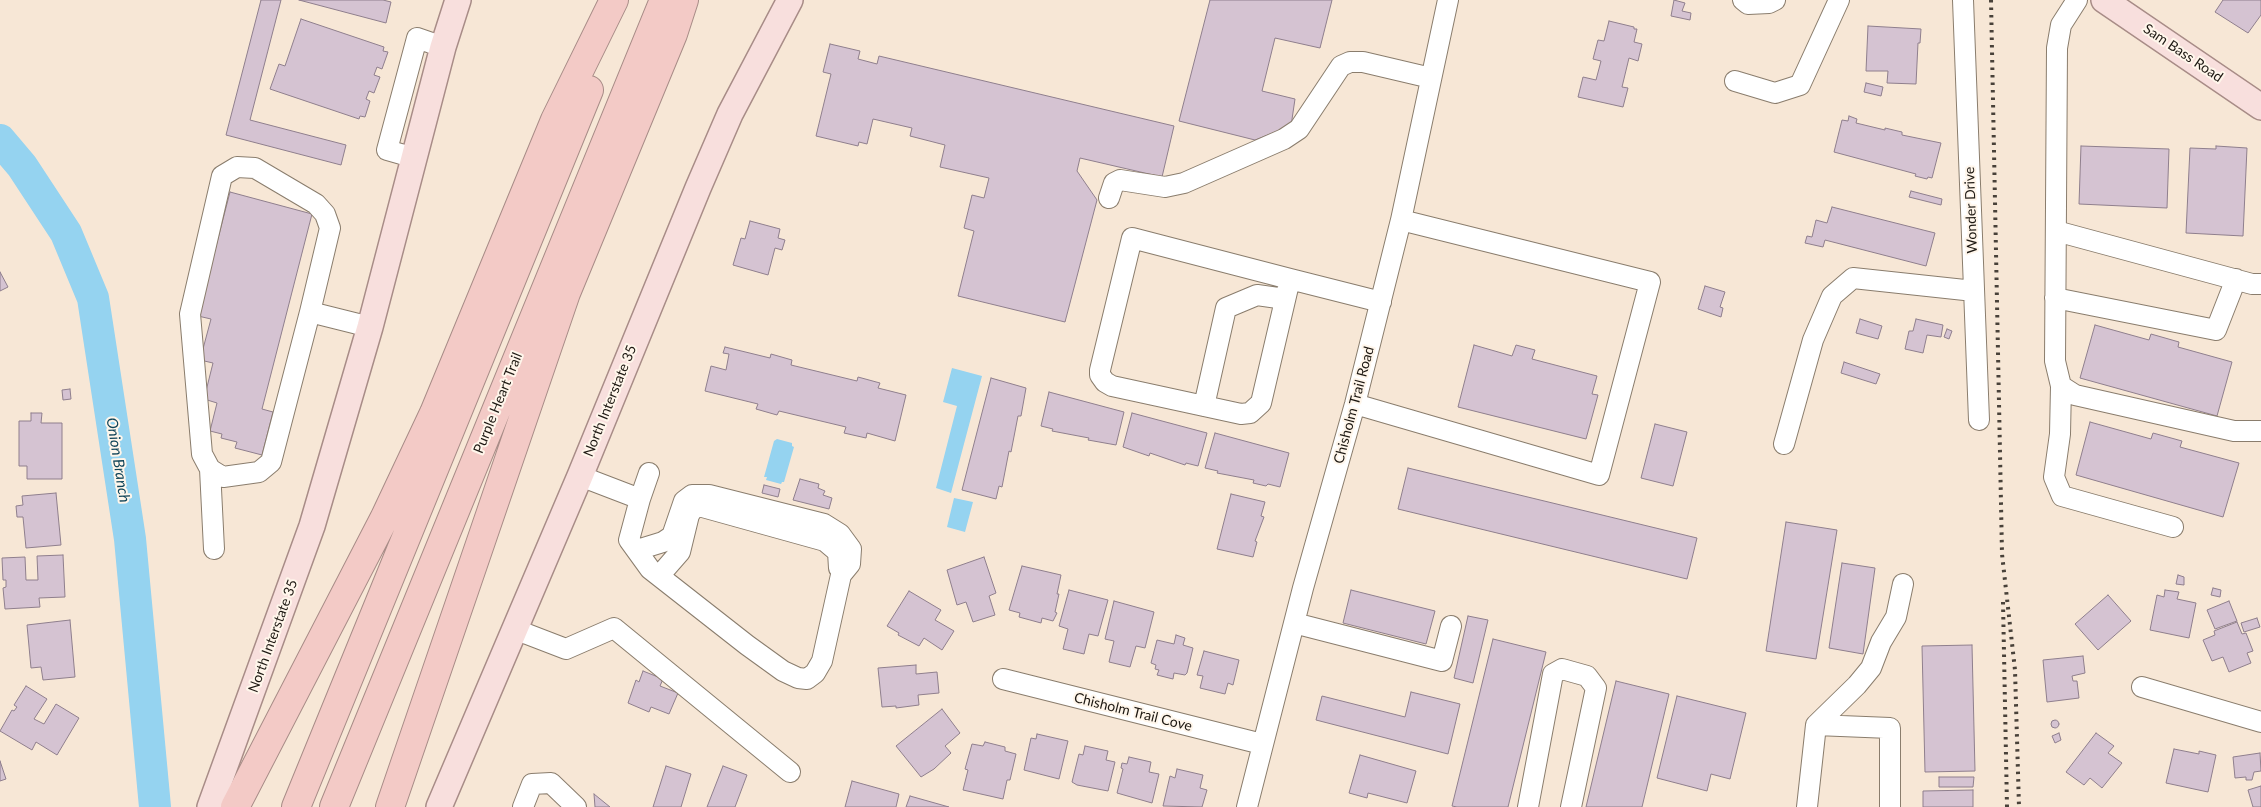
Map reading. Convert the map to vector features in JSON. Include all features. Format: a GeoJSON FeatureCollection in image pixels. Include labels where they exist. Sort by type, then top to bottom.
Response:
{"type":"FeatureCollection","features":[{"type":"Feature","properties":{"kind":"highway"},"geometry":{"type":"LineString","coordinates":[[235,807],[385,517],[434,413],[555,120],[614,0]]}},
{"type":"Feature","properties":{"kind":"highway"},"geometry":{"type":"LineString","coordinates":[[296,807],[486,346],[624,0]]}},
{"type":"Feature","properties":{"kind":"highway","name":"Purple Heart Trail"},"geometry":{"type":"LineString","coordinates":[[334,807],[664,0]]}},
{"type":"Feature","properties":{"kind":"highway"},"geometry":{"type":"LineString","coordinates":[[390,807],[566,293],[673,34],[684,0]]}},
{"type":"Feature","properties":{"kind":"main road","name":"North Interstate 35"},"geometry":{"type":"LineString","coordinates":[[210,807],[312,526],[370,327],[443,48],[458,0]]}},
{"type":"Feature","properties":{"kind":"main road","name":"North Interstate 35"},"geometry":{"type":"LineString","coordinates":[[439,807],[580,476],[730,114],[790,0]]}},
{"type":"Feature","properties":{"kind":"main road","name":"Sam Bass Road"},"geometry":{"type":"LineString","coordinates":[[2118,4],[2261,106]]}},
{"type":"Feature","properties":{"kind":"street","name":"Chisholm Trail Road"},"geometry":{"type":"LineString","coordinates":[[1247,807],[1294,623],[1356,404],[1401,220],[1448,0]]}},
{"type":"Feature","properties":{"kind":"street"},"geometry":{"type":"LineString","coordinates":[[1743,0],[1748,4],[1768,3],[1775,0]]}},
{"type":"Feature","properties":{"kind":"street"},"geometry":{"type":"LineString","coordinates":[[1735,81],[1775,93],[1800,85],[1839,0]]}},
{"type":"Feature","properties":{"kind":"street","name":"Wonder Drive"},"geometry":{"type":"LineString","coordinates":[[1963,0],[1979,420]]}},
{"type":"Feature","properties":{"kind":"street"},"geometry":{"type":"LineString","coordinates":[[2076,0],[2061,25],[2057,48],[2055,361],[2061,386],[2060,434],[2054,477],[2062,496],[2173,527]]}},
{"type":"Feature","properties":{"kind":"street"},"geometry":{"type":"LineString","coordinates":[[1108,198],[1114,183],[1120,180],[1165,187],[1184,183],[1284,139],[1298,130],[1341,66],[1350,62],[1363,62],[1431,78]]}},
{"type":"Feature","properties":{"kind":"street"},"geometry":{"type":"LineString","coordinates":[[237,167],[255,168],[316,204],[325,214],[330,228],[310,312],[271,462],[259,472],[222,478],[210,469],[202,454],[190,314],[222,176],[237,167]]}},
{"type":"Feature","properties":{"kind":"street"},"geometry":{"type":"LineString","coordinates":[[1356,404],[1599,474],[1650,282],[1401,220]]}},
{"type":"Feature","properties":{"kind":"street"},"geometry":{"type":"LineString","coordinates":[[2056,231],[2261,284]]}},
{"type":"Feature","properties":{"kind":"street"},"geometry":{"type":"LineString","coordinates":[[1290,279],[1261,403],[1256,410],[1241,414],[1112,386],[1104,382],[1100,375],[1132,238],[1381,302]]}},
{"type":"Feature","properties":{"kind":"street"},"geometry":{"type":"LineString","coordinates":[[1784,444],[1813,340],[1832,296],[1853,278],[1974,291]]}},
{"type":"Feature","properties":{"kind":"street"},"geometry":{"type":"LineString","coordinates":[[2055,298],[2216,330],[2236,279]]}},
{"type":"Feature","properties":{"kind":"street"},"geometry":{"type":"LineString","coordinates":[[1204,406],[1226,308],[1257,294],[1285,299]]}},
{"type":"Feature","properties":{"kind":"street"},"geometry":{"type":"LineString","coordinates":[[310,312],[370,327]]}},
{"type":"Feature","properties":{"kind":"street"},"geometry":{"type":"LineString","coordinates":[[2061,386],[2075,395],[2234,431],[2261,430]]}},
{"type":"Feature","properties":{"kind":"street"},"geometry":{"type":"LineString","coordinates":[[210,469],[214,549]]}},
{"type":"Feature","properties":{"kind":"street"},"geometry":{"type":"LineString","coordinates":[[649,473],[629,540],[650,569],[747,645],[783,671],[798,678],[807,678],[815,673],[822,661],[841,575],[838,552],[825,541],[699,506],[693,509],[689,515],[680,552],[659,576]]}},
{"type":"Feature","properties":{"kind":"street"},"geometry":{"type":"LineString","coordinates":[[580,476],[640,499]]}},
{"type":"Feature","properties":{"kind":"street"},"geometry":{"type":"LineString","coordinates":[[637,550],[663,542],[672,536],[684,501],[692,495],[709,495],[824,524],[840,534],[851,549],[850,564],[841,575]]}},
{"type":"Feature","properties":{"kind":"street"},"geometry":{"type":"LineString","coordinates":[[1807,807],[1816,725],[1857,685],[1871,668],[1881,642],[1896,617],[1903,584]]}},
{"type":"Feature","properties":{"kind":"street"},"geometry":{"type":"LineString","coordinates":[[1294,623],[1442,661],[1451,626]]}},
{"type":"Feature","properties":{"kind":"street"},"geometry":{"type":"LineString","coordinates":[[514,630],[566,650],[614,628],[790,772]]}},
{"type":"Feature","properties":{"kind":"street"},"geometry":{"type":"LineString","coordinates":[[1528,807],[1552,674],[1562,669],[1587,676],[1596,688],[1570,807]]}},
{"type":"Feature","properties":{"kind":"street","name":"Chisholm Trail Cove"},"geometry":{"type":"LineString","coordinates":[[1003,680],[1262,744]]}},
{"type":"Feature","properties":{"kind":"street"},"geometry":{"type":"LineString","coordinates":[[2142,688],[2261,722]]}},
{"type":"Feature","properties":{"kind":"street"},"geometry":{"type":"LineString","coordinates":[[1816,725],[1890,728],[1890,807]]}},
{"type":"Feature","properties":{"kind":"street"},"geometry":{"type":"LineString","coordinates":[[523,807],[532,784],[551,783],[576,807]]}},
{"type":"Feature","properties":{"kind":"water"},"geometry":{"type":"Polygon","coordinates":[[[952,368],[982,376],[951,493],[936,488],[957,406],[943,402],[952,368]]]}},
{"type":"Feature","properties":{"kind":"water"},"geometry":{"type":"Polygon","coordinates":[[[777,439],[792,443],[794,447],[784,482],[781,484],[766,480],[767,477],[764,477],[774,441],[777,439]]]}},
{"type":"Feature","properties":{"kind":"water"},"geometry":{"type":"Polygon","coordinates":[[[954,498],[973,502],[965,532],[947,527],[954,498]]]}},
{"type":"Feature","properties":{"kind":"building"},"geometry":{"type":"Polygon","coordinates":[[[261,0],[281,0],[250,120],[346,145],[341,165],[226,135],[261,0]]]}},
{"type":"Feature","properties":{"kind":"building"},"geometry":{"type":"Polygon","coordinates":[[[299,0],[383,0],[391,2],[386,23],[299,0]]]}},
{"type":"Feature","properties":{"kind":"building"},"geometry":{"type":"Polygon","coordinates":[[[1210,0],[1332,0],[1320,48],[1275,38],[1262,91],[1295,99],[1291,126],[1255,140],[1179,121],[1210,0]]]}},
{"type":"Feature","properties":{"kind":"building"},"geometry":{"type":"Polygon","coordinates":[[[1674,0],[1685,3],[1682,11],[1691,13],[1690,20],[1671,16],[1674,0]]]}},
{"type":"Feature","properties":{"kind":"building"},"geometry":{"type":"Polygon","coordinates":[[[2223,0],[2261,0],[2261,15],[2248,33],[2215,12],[2223,0]]]}},
{"type":"Feature","properties":{"kind":"building"},"geometry":{"type":"Polygon","coordinates":[[[301,19],[384,47],[383,51],[388,52],[382,69],[377,67],[374,75],[380,77],[374,93],[369,91],[366,99],[370,101],[365,117],[360,116],[359,119],[270,89],[279,64],[285,66],[301,19]]]}},
{"type":"Feature","properties":{"kind":"building"},"geometry":{"type":"Polygon","coordinates":[[[1609,21],[1637,29],[1634,42],[1642,44],[1638,61],[1629,58],[1622,87],[1628,88],[1623,107],[1578,97],[1583,77],[1596,80],[1601,61],[1593,59],[1598,40],[1604,41],[1609,21]]]}},
{"type":"Feature","properties":{"kind":"building"},"geometry":{"type":"Polygon","coordinates":[[[1868,26],[1921,29],[1920,43],[1918,43],[1916,84],[1887,83],[1888,71],[1866,71],[1868,26]]]}},
{"type":"Feature","properties":{"kind":"building"},"geometry":{"type":"Polygon","coordinates":[[[830,44],[860,51],[858,59],[877,64],[879,56],[1174,126],[1162,177],[1080,158],[1077,171],[1097,200],[1065,322],[958,296],[974,231],[964,228],[972,195],[984,198],[989,178],[940,167],[945,145],[910,136],[912,128],[873,119],[867,144],[859,142],[858,146],[816,136],[831,74],[823,72],[830,44]]]}},
{"type":"Feature","properties":{"kind":"building"},"geometry":{"type":"Polygon","coordinates":[[[1866,83],[1883,87],[1881,96],[1864,92],[1866,83]]]}},
{"type":"Feature","properties":{"kind":"building"},"geometry":{"type":"Polygon","coordinates":[[[1849,116],[1857,119],[1856,123],[1902,132],[1902,135],[1941,143],[1932,178],[1928,177],[1927,179],[1915,176],[1916,174],[1834,152],[1842,120],[1848,121],[1849,116]]]}},
{"type":"Feature","properties":{"kind":"building"},"geometry":{"type":"Polygon","coordinates":[[[2081,146],[2169,149],[2167,208],[2079,204],[2081,146]]]}},
{"type":"Feature","properties":{"kind":"building"},"geometry":{"type":"Polygon","coordinates":[[[2216,146],[2247,148],[2243,236],[2186,233],[2190,148],[2216,149],[2216,146]]]}},
{"type":"Feature","properties":{"kind":"building"},"geometry":{"type":"Polygon","coordinates":[[[1911,191],[1942,199],[1941,205],[1909,197],[1911,191]]]}},
{"type":"Feature","properties":{"kind":"building"},"geometry":{"type":"Polygon","coordinates":[[[230,192],[312,214],[262,409],[273,412],[262,455],[235,448],[237,442],[221,438],[222,434],[210,431],[217,403],[204,399],[213,363],[200,360],[211,319],[198,316],[230,192]]]}},
{"type":"Feature","properties":{"kind":"building"},"geometry":{"type":"Polygon","coordinates":[[[1832,207],[1935,233],[1926,266],[1825,240],[1823,247],[1805,243],[1807,236],[1812,237],[1816,220],[1827,223],[1832,207]]]}},
{"type":"Feature","properties":{"kind":"building"},"geometry":{"type":"Polygon","coordinates":[[[750,221],[780,229],[778,238],[785,240],[782,250],[775,248],[768,275],[733,265],[741,238],[745,239],[750,221]]]}},
{"type":"Feature","properties":{"kind":"building"},"geometry":{"type":"Polygon","coordinates":[[[0,272],[8,287],[0,291],[0,272]]]}},
{"type":"Feature","properties":{"kind":"building"},"geometry":{"type":"Polygon","coordinates":[[[1705,286],[1725,292],[1720,307],[1723,308],[1721,317],[1698,309],[1705,286]]]}},
{"type":"Feature","properties":{"kind":"building"},"geometry":{"type":"Polygon","coordinates":[[[1860,319],[1882,326],[1878,339],[1856,333],[1860,319]]]}},
{"type":"Feature","properties":{"kind":"building"},"geometry":{"type":"Polygon","coordinates":[[[1916,319],[1943,325],[1941,337],[1927,335],[1923,353],[1905,349],[1909,331],[1913,331],[1916,319]]]}},
{"type":"Feature","properties":{"kind":"building"},"geometry":{"type":"Polygon","coordinates":[[[2095,325],[2149,340],[2151,334],[2179,342],[2178,347],[2232,362],[2217,416],[2080,378],[2095,325]]]}},
{"type":"Feature","properties":{"kind":"building"},"geometry":{"type":"Polygon","coordinates":[[[1947,329],[1952,331],[1949,339],[1944,337],[1947,329]]]}},
{"type":"Feature","properties":{"kind":"building"},"geometry":{"type":"Polygon","coordinates":[[[1474,345],[1512,356],[1516,345],[1535,350],[1532,359],[1597,376],[1592,394],[1598,395],[1586,439],[1458,407],[1474,345]]]}},
{"type":"Feature","properties":{"kind":"building"},"geometry":{"type":"Polygon","coordinates":[[[725,347],[770,358],[771,354],[792,360],[791,365],[857,381],[858,377],[880,383],[878,388],[906,395],[895,441],[867,433],[866,438],[844,433],[846,427],[779,411],[777,415],[756,409],[758,404],[705,391],[711,366],[726,370],[729,354],[723,353],[725,347]]]}},
{"type":"Feature","properties":{"kind":"building"},"geometry":{"type":"Polygon","coordinates":[[[1844,362],[1880,374],[1876,384],[1841,373],[1844,362]]]}},
{"type":"Feature","properties":{"kind":"building"},"geometry":{"type":"Polygon","coordinates":[[[991,378],[1026,388],[1021,416],[1018,416],[1002,487],[999,486],[996,499],[962,490],[991,378]]]}},
{"type":"Feature","properties":{"kind":"building"},"geometry":{"type":"Polygon","coordinates":[[[70,389],[71,399],[63,400],[62,390],[70,389]]]}},
{"type":"Feature","properties":{"kind":"building"},"geometry":{"type":"Polygon","coordinates":[[[1049,392],[1124,412],[1116,445],[1052,431],[1053,429],[1041,426],[1049,392]]]}},
{"type":"Feature","properties":{"kind":"building"},"geometry":{"type":"Polygon","coordinates":[[[31,413],[42,413],[41,423],[62,423],[62,479],[27,479],[27,466],[19,466],[19,421],[31,421],[31,413]]]}},
{"type":"Feature","properties":{"kind":"building"},"geometry":{"type":"Polygon","coordinates":[[[1132,413],[1207,433],[1198,466],[1186,463],[1185,465],[1150,453],[1149,456],[1123,447],[1132,413]]]}},
{"type":"Feature","properties":{"kind":"building"},"geometry":{"type":"Polygon","coordinates":[[[2090,422],[2151,439],[2153,433],[2182,441],[2180,447],[2239,463],[2223,517],[2076,475],[2090,422]]]}},
{"type":"Feature","properties":{"kind":"building"},"geometry":{"type":"Polygon","coordinates":[[[1655,424],[1687,432],[1673,486],[1641,478],[1655,424]]]}},
{"type":"Feature","properties":{"kind":"building"},"geometry":{"type":"Polygon","coordinates":[[[1215,433],[1289,453],[1280,487],[1253,483],[1254,480],[1217,473],[1218,471],[1205,468],[1215,433]]]}},
{"type":"Feature","properties":{"kind":"building"},"geometry":{"type":"Polygon","coordinates":[[[1408,468],[1697,538],[1687,579],[1398,509],[1408,468]]]}},
{"type":"Feature","properties":{"kind":"building"},"geometry":{"type":"Polygon","coordinates":[[[800,479],[819,484],[818,488],[825,491],[823,495],[832,498],[829,509],[793,500],[800,479]]]}},
{"type":"Feature","properties":{"kind":"building"},"geometry":{"type":"Polygon","coordinates":[[[764,485],[780,489],[778,497],[762,493],[764,485]]]}},
{"type":"Feature","properties":{"kind":"building"},"geometry":{"type":"Polygon","coordinates":[[[56,493],[61,545],[26,548],[23,517],[17,517],[16,506],[23,505],[22,496],[56,493]]]}},
{"type":"Feature","properties":{"kind":"building"},"geometry":{"type":"Polygon","coordinates":[[[1231,494],[1265,502],[1261,516],[1264,517],[1255,541],[1257,542],[1253,557],[1217,549],[1231,494]]]}},
{"type":"Feature","properties":{"kind":"building"},"geometry":{"type":"Polygon","coordinates":[[[1786,522],[1837,530],[1816,659],[1766,651],[1786,522]]]}},
{"type":"Feature","properties":{"kind":"building"},"geometry":{"type":"Polygon","coordinates":[[[63,555],[65,597],[39,598],[40,607],[5,609],[3,588],[6,587],[6,580],[3,580],[2,558],[25,557],[26,580],[38,580],[37,556],[63,555]]]}},
{"type":"Feature","properties":{"kind":"building"},"geometry":{"type":"Polygon","coordinates":[[[984,557],[996,593],[989,596],[995,615],[973,622],[966,602],[957,605],[947,570],[984,557]]]}},
{"type":"Feature","properties":{"kind":"building"},"geometry":{"type":"Polygon","coordinates":[[[1842,563],[1875,568],[1863,654],[1829,648],[1842,563]]]}},
{"type":"Feature","properties":{"kind":"building"},"geometry":{"type":"Polygon","coordinates":[[[1022,566],[1061,575],[1055,612],[1057,613],[1053,621],[1042,618],[1041,623],[1019,617],[1020,613],[1009,610],[1022,566]]]}},
{"type":"Feature","properties":{"kind":"building"},"geometry":{"type":"Polygon","coordinates":[[[2178,575],[2184,577],[2184,585],[2176,584],[2178,575]]]}},
{"type":"Feature","properties":{"kind":"building"},"geometry":{"type":"Polygon","coordinates":[[[2213,588],[2221,590],[2220,597],[2211,595],[2213,588]]]}},
{"type":"Feature","properties":{"kind":"building"},"geometry":{"type":"Polygon","coordinates":[[[1069,590],[1108,600],[1098,636],[1089,634],[1084,654],[1063,649],[1068,629],[1059,626],[1069,590]]]}},
{"type":"Feature","properties":{"kind":"building"},"geometry":{"type":"Polygon","coordinates":[[[1351,590],[1435,611],[1426,644],[1343,623],[1351,590]]]}},
{"type":"Feature","properties":{"kind":"building"},"geometry":{"type":"Polygon","coordinates":[[[2165,590],[2179,592],[2177,599],[2196,603],[2189,638],[2150,630],[2157,595],[2164,597],[2165,590]]]}},
{"type":"Feature","properties":{"kind":"building"},"geometry":{"type":"Polygon","coordinates":[[[909,591],[941,610],[935,620],[954,631],[942,650],[924,638],[919,646],[898,635],[899,633],[887,626],[909,591]]]}},
{"type":"Feature","properties":{"kind":"building"},"geometry":{"type":"Polygon","coordinates":[[[2108,595],[2131,621],[2098,650],[2075,624],[2108,595]]]}},
{"type":"Feature","properties":{"kind":"building"},"geometry":{"type":"Polygon","coordinates":[[[1114,601],[1154,612],[1145,648],[1136,646],[1130,667],[1109,662],[1114,641],[1105,639],[1114,601]]]}},
{"type":"Feature","properties":{"kind":"building"},"geometry":{"type":"Polygon","coordinates":[[[2229,601],[2237,621],[2215,629],[2207,610],[2229,601]]]}},
{"type":"Feature","properties":{"kind":"building"},"geometry":{"type":"Polygon","coordinates":[[[1468,616],[1488,620],[1473,683],[1454,678],[1468,616]]]}},
{"type":"Feature","properties":{"kind":"building"},"geometry":{"type":"Polygon","coordinates":[[[2257,618],[2260,627],[2244,632],[2241,623],[2257,618]]]}},
{"type":"Feature","properties":{"kind":"building"},"geometry":{"type":"Polygon","coordinates":[[[70,620],[75,677],[43,680],[41,667],[31,668],[27,625],[70,620]]]}},
{"type":"Feature","properties":{"kind":"building"},"geometry":{"type":"Polygon","coordinates":[[[2237,622],[2242,634],[2246,633],[2253,651],[2247,653],[2251,663],[2229,672],[2223,657],[2212,661],[2203,640],[2215,635],[2214,631],[2237,622]]]}},
{"type":"Feature","properties":{"kind":"building"},"geometry":{"type":"Polygon","coordinates":[[[1176,635],[1185,638],[1183,645],[1193,648],[1187,673],[1185,675],[1174,673],[1173,679],[1157,675],[1159,670],[1155,669],[1156,665],[1151,663],[1157,640],[1174,644],[1176,635]]]}},
{"type":"Feature","properties":{"kind":"building"},"geometry":{"type":"Polygon","coordinates":[[[1493,639],[1546,652],[1508,807],[1452,806],[1493,639]]]}},
{"type":"Feature","properties":{"kind":"building"},"geometry":{"type":"Polygon","coordinates":[[[1972,645],[1975,771],[1925,772],[1922,646],[1972,645]]]}},
{"type":"Feature","properties":{"kind":"building"},"geometry":{"type":"Polygon","coordinates":[[[1204,651],[1239,660],[1233,685],[1228,683],[1225,694],[1200,688],[1203,676],[1197,675],[1204,651]]]}},
{"type":"Feature","properties":{"kind":"building"},"geometry":{"type":"Polygon","coordinates":[[[2083,656],[2085,673],[2072,676],[2073,681],[2077,681],[2079,698],[2047,702],[2043,660],[2083,656]]]}},
{"type":"Feature","properties":{"kind":"building"},"geometry":{"type":"Polygon","coordinates":[[[916,665],[916,674],[937,672],[939,693],[918,695],[919,705],[896,708],[896,706],[882,707],[878,668],[916,665]]]}},
{"type":"Feature","properties":{"kind":"building"},"geometry":{"type":"Polygon","coordinates":[[[643,671],[663,679],[660,686],[678,693],[669,714],[651,707],[649,712],[628,703],[636,680],[639,682],[643,671]]]}},
{"type":"Feature","properties":{"kind":"building"},"geometry":{"type":"Polygon","coordinates":[[[1616,681],[1669,694],[1642,807],[1586,807],[1616,681]]]}},
{"type":"Feature","properties":{"kind":"building"},"geometry":{"type":"Polygon","coordinates":[[[26,686],[47,699],[34,719],[44,724],[56,704],[79,718],[57,755],[36,742],[32,750],[0,731],[12,710],[14,711],[17,707],[14,705],[26,686]]]}},
{"type":"Feature","properties":{"kind":"building"},"geometry":{"type":"Polygon","coordinates":[[[1411,692],[1460,704],[1448,754],[1316,720],[1322,696],[1405,717],[1411,692]]]}},
{"type":"Feature","properties":{"kind":"building"},"geometry":{"type":"Polygon","coordinates":[[[1677,696],[1746,713],[1730,779],[1711,774],[1707,791],[1657,778],[1677,696]]]}},
{"type":"Feature","properties":{"kind":"building"},"geometry":{"type":"Polygon","coordinates":[[[942,709],[960,733],[945,746],[951,753],[934,769],[921,777],[896,746],[942,709]]]}},
{"type":"Feature","properties":{"kind":"building"},"geometry":{"type":"Polygon","coordinates":[[[2055,720],[2059,724],[2055,728],[2051,724],[2055,720]]]}},
{"type":"Feature","properties":{"kind":"building"},"geometry":{"type":"Polygon","coordinates":[[[2059,733],[2061,740],[2055,743],[2052,736],[2059,733]]]}},
{"type":"Feature","properties":{"kind":"building"},"geometry":{"type":"Polygon","coordinates":[[[2096,733],[2114,746],[2108,753],[2122,763],[2102,788],[2090,778],[2084,785],[2066,772],[2096,733]]]}},
{"type":"Feature","properties":{"kind":"building"},"geometry":{"type":"Polygon","coordinates":[[[1037,734],[1068,741],[1059,779],[1024,770],[1031,738],[1036,739],[1037,734]]]}},
{"type":"Feature","properties":{"kind":"building"},"geometry":{"type":"Polygon","coordinates":[[[985,742],[1005,747],[1005,751],[1016,754],[1003,799],[963,790],[968,770],[965,769],[972,744],[983,746],[985,742]]]}},
{"type":"Feature","properties":{"kind":"building"},"geometry":{"type":"Polygon","coordinates":[[[1085,746],[1108,751],[1106,760],[1115,762],[1108,791],[1077,785],[1072,782],[1079,754],[1083,755],[1085,746]]]}},
{"type":"Feature","properties":{"kind":"building"},"geometry":{"type":"Polygon","coordinates":[[[2174,749],[2199,754],[2199,751],[2216,755],[2208,792],[2166,783],[2174,749]]]}},
{"type":"Feature","properties":{"kind":"building"},"geometry":{"type":"Polygon","coordinates":[[[2260,753],[2261,771],[2254,772],[2252,780],[2246,780],[2246,777],[2235,778],[2233,757],[2260,753]]]}},
{"type":"Feature","properties":{"kind":"building"},"geometry":{"type":"Polygon","coordinates":[[[1360,755],[1416,771],[1407,803],[1368,793],[1367,798],[1349,793],[1360,755]]]}},
{"type":"Feature","properties":{"kind":"building"},"geometry":{"type":"Polygon","coordinates":[[[1129,757],[1151,762],[1149,772],[1159,774],[1152,803],[1117,793],[1123,769],[1121,768],[1122,763],[1127,764],[1129,757]]]}},
{"type":"Feature","properties":{"kind":"building"},"geometry":{"type":"Polygon","coordinates":[[[0,761],[6,779],[0,781],[0,761]]]}},
{"type":"Feature","properties":{"kind":"building"},"geometry":{"type":"Polygon","coordinates":[[[666,766],[691,774],[681,807],[653,807],[666,766]]]}},
{"type":"Feature","properties":{"kind":"building"},"geometry":{"type":"Polygon","coordinates":[[[723,766],[747,775],[735,807],[707,807],[723,766]]]}},
{"type":"Feature","properties":{"kind":"building"},"geometry":{"type":"Polygon","coordinates":[[[1177,769],[1203,775],[1200,788],[1207,790],[1202,807],[1163,806],[1170,776],[1175,778],[1177,769]]]}},
{"type":"Feature","properties":{"kind":"building"},"geometry":{"type":"Polygon","coordinates":[[[1939,777],[1974,777],[1973,787],[1939,787],[1939,777]]]}},
{"type":"Feature","properties":{"kind":"building"},"geometry":{"type":"Polygon","coordinates":[[[852,781],[899,794],[896,807],[845,807],[852,781]]]}},
{"type":"Feature","properties":{"kind":"building"},"geometry":{"type":"Polygon","coordinates":[[[2261,786],[2261,807],[2253,807],[2248,790],[2261,786]]]}},
{"type":"Feature","properties":{"kind":"building"},"geometry":{"type":"Polygon","coordinates":[[[1973,790],[1973,807],[1923,807],[1923,791],[1973,790]]]}},
{"type":"Feature","properties":{"kind":"building"},"geometry":{"type":"Polygon","coordinates":[[[594,794],[610,807],[595,807],[594,794]]]}},
{"type":"Feature","properties":{"kind":"building"},"geometry":{"type":"Polygon","coordinates":[[[910,796],[949,807],[906,807],[910,796]]]}},
{"type":"Feature","properties":{"kind":"waterway","name":"Onion Branch"},"geometry":{"type":"LineString","coordinates":[[0,140],[22,166],[66,233],[93,298],[130,539],[155,807]]}},
{"type":"Feature","properties":{"kind":"railway"},"geometry":{"type":"LineString","coordinates":[[1991,0],[2002,554],[2015,670],[2019,807]]}},
{"type":"Feature","properties":{"kind":"railway"},"geometry":{"type":"LineString","coordinates":[[2003,602],[2007,807]]}}]}
